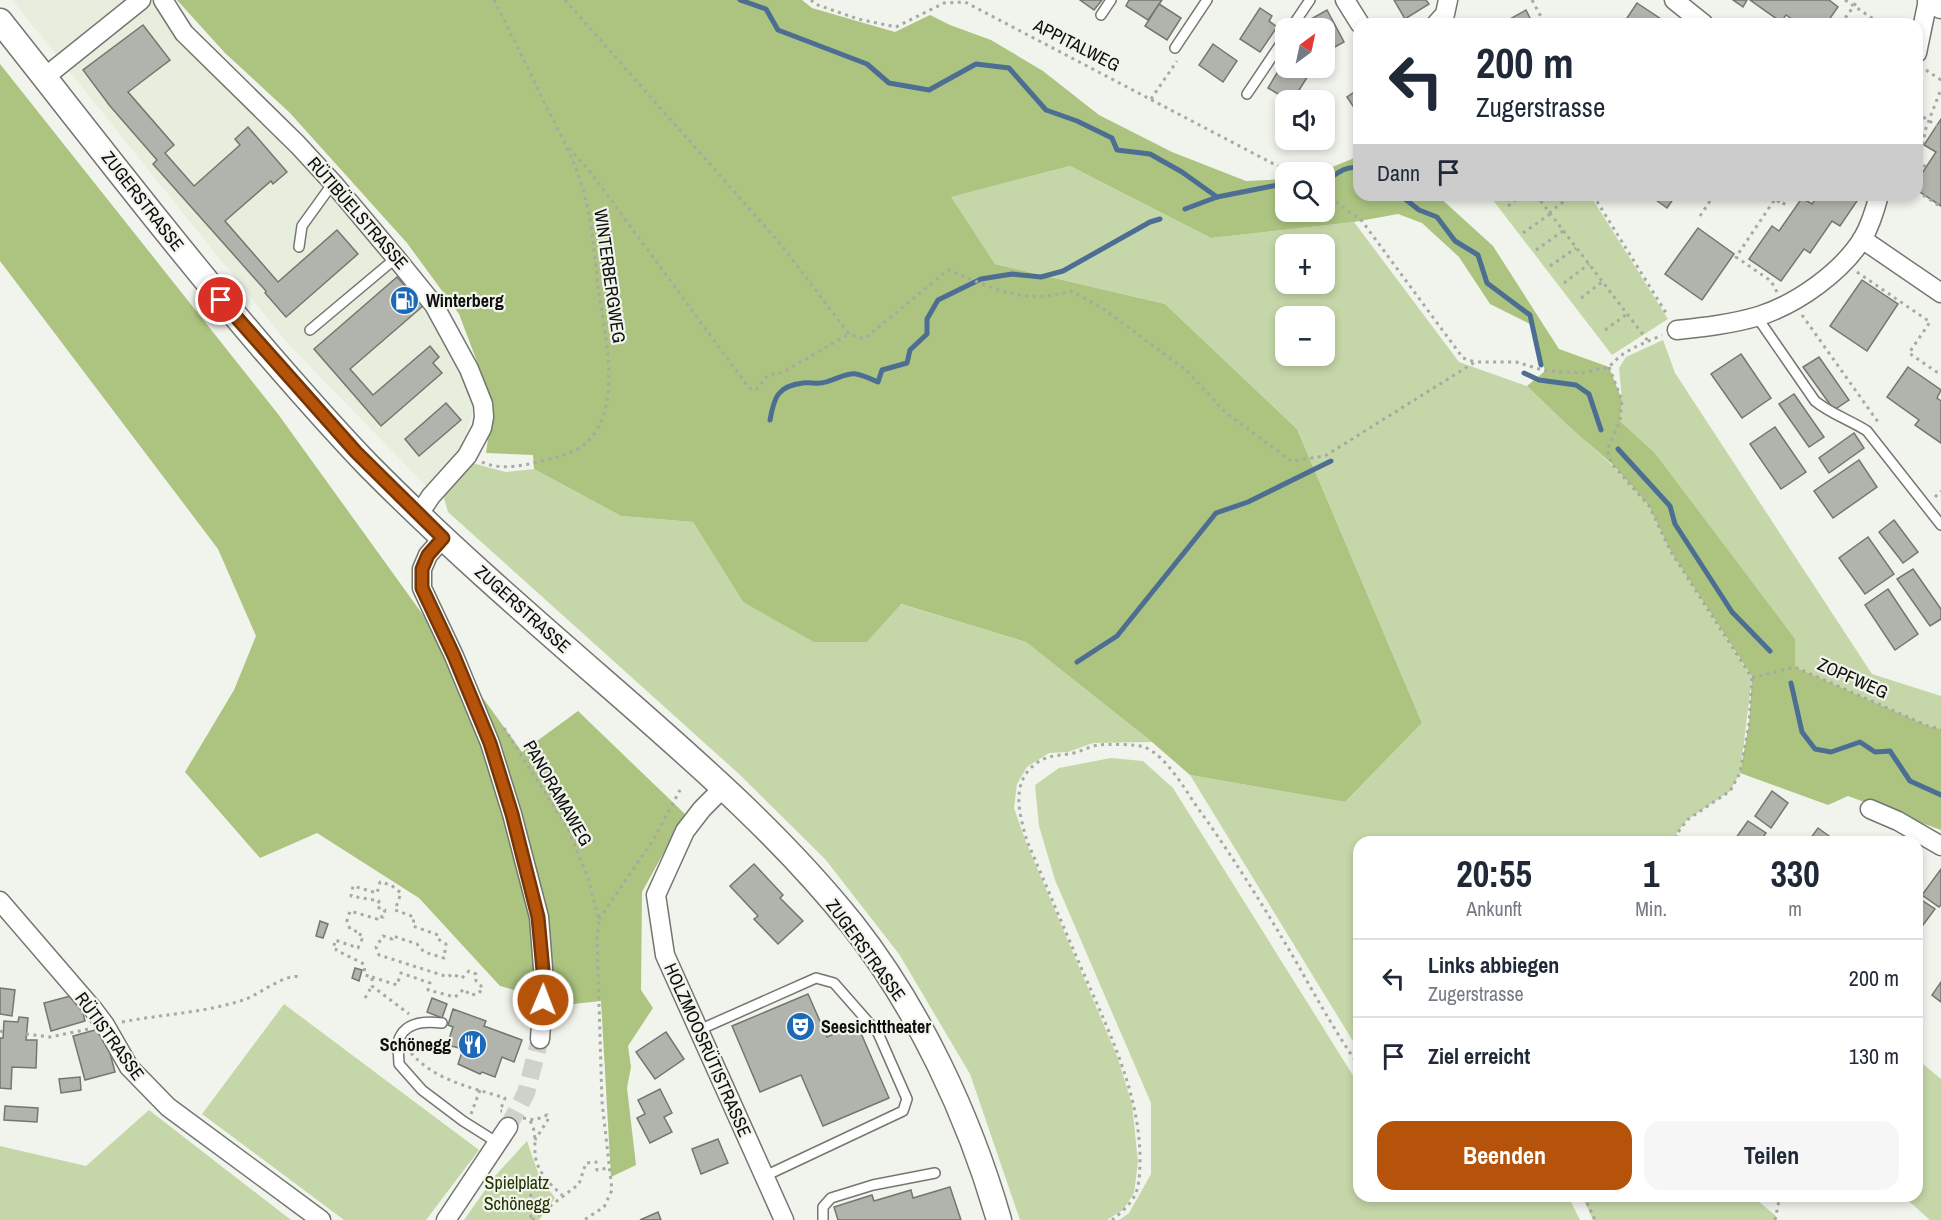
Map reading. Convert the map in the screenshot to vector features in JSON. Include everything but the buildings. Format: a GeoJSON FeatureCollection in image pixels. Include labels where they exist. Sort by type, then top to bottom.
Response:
{"type":"FeatureCollection","features":[{"type":"Feature","properties":{"kind":"main road"},"geometry":{"type":"LineString","coordinates":[[1929,0],[1941,6]]}},
{"type":"Feature","properties":{"kind":"main road","name":"ZUGERSTRASSE"},"geometry":{"type":"LineString","coordinates":[[0,21],[221,300],[368,465],[495,586],[724,787],[805,869],[852,924],[888,973],[949,1082],[991,1191],[999,1220]]}},
{"type":"Feature","properties":{"kind":"street"},"geometry":{"type":"LineString","coordinates":[[45,77],[141,0]]}},
{"type":"Feature","properties":{"kind":"street","name":"RÜTIBÜELSTRASSE"},"geometry":{"type":"LineString","coordinates":[[163,0],[184,33],[298,145],[396,258],[434,305],[469,369],[483,404],[482,428],[467,456],[439,486],[419,514]]}},
{"type":"Feature","properties":{"kind":"street"},"geometry":{"type":"LineString","coordinates":[[1345,0],[1356,18]]}},
{"type":"Feature","properties":{"kind":"street"},"geometry":{"type":"LineString","coordinates":[[1441,18],[1449,5],[1448,0]]}},
{"type":"Feature","properties":{"kind":"street"},"geometry":{"type":"LineString","coordinates":[[1674,0],[1696,18]]}},
{"type":"Feature","properties":{"kind":"street"},"geometry":{"type":"LineString","coordinates":[[1923,26],[1929,0]]}},
{"type":"Feature","properties":{"kind":"street"},"geometry":{"type":"LineString","coordinates":[[1677,330],[1729,323],[1791,308],[1802,296],[1830,274],[1862,239],[1874,216],[1878,201]]}},
{"type":"Feature","properties":{"kind":"street"},"geometry":{"type":"LineString","coordinates":[[1862,239],[1941,293]]}},
{"type":"Feature","properties":{"kind":"street"},"geometry":{"type":"LineString","coordinates":[[443,538],[428,555],[422,569],[422,588],[454,656],[490,743],[515,825],[538,917],[544,981],[540,1039]]}},
{"type":"Feature","properties":{"kind":"street","name":"HOLZMOOSRÜTISTRASSE"},"geometry":{"type":"LineString","coordinates":[[724,787],[702,809],[686,831],[656,895],[665,956],[784,1220]]}},
{"type":"Feature","properties":{"kind":"street"},"geometry":{"type":"LineString","coordinates":[[1870,809],[1898,821],[1941,846]]}},
{"type":"Feature","properties":{"kind":"street","name":"RÜTISTRASSE"},"geometry":{"type":"LineString","coordinates":[[0,901],[105,1025],[129,1068],[168,1107],[321,1220]]}},
{"type":"Feature","properties":{"kind":"street"},"geometry":{"type":"LineString","coordinates":[[446,1220],[509,1125]]}},
{"type":"Feature","properties":{"kind":"lane"},"geometry":{"type":"LineString","coordinates":[[1101,15],[1111,0]]}},
{"type":"Feature","properties":{"kind":"lane"},"geometry":{"type":"LineString","coordinates":[[1175,48],[1207,0]]}},
{"type":"Feature","properties":{"kind":"lane"},"geometry":{"type":"LineString","coordinates":[[1298,18],[1310,0]]}},
{"type":"Feature","properties":{"kind":"lane"},"geometry":{"type":"LineString","coordinates":[[1247,94],[1275,52]]}},
{"type":"Feature","properties":{"kind":"lane"},"geometry":{"type":"LineString","coordinates":[[299,247],[302,226],[333,183]]}},
{"type":"Feature","properties":{"kind":"lane"},"geometry":{"type":"LineString","coordinates":[[310,330],[396,258]]}},
{"type":"Feature","properties":{"kind":"lane"},"geometry":{"type":"LineString","coordinates":[[1757,317],[1815,401],[1826,410],[1867,431],[1941,525]]}},
{"type":"Feature","properties":{"kind":"lane"},"geometry":{"type":"LineString","coordinates":[[699,1030],[816,978],[834,983],[878,1033],[907,1099],[903,1111],[765,1176]]}},
{"type":"Feature","properties":{"kind":"lane"},"geometry":{"type":"LineString","coordinates":[[442,1023],[428,1021],[405,1030],[399,1040],[399,1064],[422,1090],[463,1121],[509,1125]]}},
{"type":"Feature","properties":{"kind":"lane"},"geometry":{"type":"LineString","coordinates":[[823,1220],[823,1207],[831,1198],[873,1185],[935,1173]]}},
{"type":"Feature","properties":{"kind":"path","name":"WINTERBERGWEG"},"geometry":{"type":"LineString","coordinates":[[467,456],[486,465],[507,468],[570,454],[589,440],[603,419],[609,398],[610,371],[592,228],[580,181],[566,145],[494,0]]}},
{"type":"Feature","properties":{"kind":"path"},"geometry":{"type":"LineString","coordinates":[[565,0],[783,247],[849,334],[864,339],[948,270],[1005,292],[1031,298],[1054,296],[1071,291],[1101,307],[1186,370],[1226,413],[1291,461],[1325,456],[1475,362]]}},
{"type":"Feature","properties":{"kind":"path","name":"APPITALWEG"},"geometry":{"type":"LineString","coordinates":[[811,0],[815,4],[858,20],[896,27],[944,3],[965,2],[1275,165]]}},
{"type":"Feature","properties":{"kind":"path"},"geometry":{"type":"LineString","coordinates":[[1532,0],[1542,18]]}},
{"type":"Feature","properties":{"kind":"path"},"geometry":{"type":"LineString","coordinates":[[1845,0],[1872,18]]}},
{"type":"Feature","properties":{"kind":"path"},"geometry":{"type":"LineString","coordinates":[[1845,18],[1858,0]]}},
{"type":"Feature","properties":{"kind":"path"},"geometry":{"type":"LineString","coordinates":[[1926,70],[1941,80]]}},
{"type":"Feature","properties":{"kind":"path"},"geometry":{"type":"LineString","coordinates":[[1923,139],[1941,89]]}},
{"type":"Feature","properties":{"kind":"path"},"geometry":{"type":"LineString","coordinates":[[1923,117],[1937,126]]}},
{"type":"Feature","properties":{"kind":"path"},"geometry":{"type":"LineString","coordinates":[[566,145],[592,174],[749,388],[756,390],[768,375],[783,372],[849,334]]}},
{"type":"Feature","properties":{"kind":"path"},"geometry":{"type":"LineString","coordinates":[[1923,195],[1941,207]]}},
{"type":"Feature","properties":{"kind":"path"},"geometry":{"type":"LineString","coordinates":[[1335,201],[1362,221],[1463,358],[1475,362],[1515,362],[1546,371],[1582,373],[1610,366],[1620,357],[1648,341],[1677,330],[1597,201]]}},
{"type":"Feature","properties":{"kind":"path"},"geometry":{"type":"LineString","coordinates":[[1508,206],[1514,201]]}},
{"type":"Feature","properties":{"kind":"path"},"geometry":{"type":"LineString","coordinates":[[1541,201],[1648,341]]}},
{"type":"Feature","properties":{"kind":"path"},"geometry":{"type":"LineString","coordinates":[[1523,233],[1565,201]]}},
{"type":"Feature","properties":{"kind":"path"},"geometry":{"type":"LineString","coordinates":[[1700,216],[1710,201]]}},
{"type":"Feature","properties":{"kind":"path"},"geometry":{"type":"LineString","coordinates":[[1774,201],[1736,257],[1772,281],[1879,423]]}},
{"type":"Feature","properties":{"kind":"path"},"geometry":{"type":"LineString","coordinates":[[1536,250],[1563,231]]}},
{"type":"Feature","properties":{"kind":"path"},"geometry":{"type":"LineString","coordinates":[[1550,266],[1576,248]]}},
{"type":"Feature","properties":{"kind":"path"},"geometry":{"type":"LineString","coordinates":[[1564,283],[1589,264]]}},
{"type":"Feature","properties":{"kind":"path"},"geometry":{"type":"LineString","coordinates":[[1851,268],[1930,322],[1909,353],[1941,375]]}},
{"type":"Feature","properties":{"kind":"path"},"geometry":{"type":"LineString","coordinates":[[1581,298],[1602,282]]}},
{"type":"Feature","properties":{"kind":"path"},"geometry":{"type":"LineString","coordinates":[[1605,330],[1627,314]]}},
{"type":"Feature","properties":{"kind":"path"},"geometry":{"type":"LineString","coordinates":[[1610,366],[1622,400],[1620,421],[1607,450],[1612,464],[1649,506],[1671,552],[1752,678],[1749,724],[1740,773],[1730,791],[1687,820],[1676,836]]}},
{"type":"Feature","properties":{"kind":"path"},"geometry":{"type":"LineString","coordinates":[[1930,493],[1937,503]]}},
{"type":"Feature","properties":{"kind":"path"},"geometry":{"type":"LineString","coordinates":[[1933,498],[1940,493]]}},
{"type":"Feature","properties":{"kind":"path","name":"ZOPFWEG"},"geometry":{"type":"LineString","coordinates":[[1752,678],[1795,667],[1928,726],[1941,729]]}},
{"type":"Feature","properties":{"kind":"path","name":"PANORAMAWEG"},"geometry":{"type":"LineString","coordinates":[[500,722],[568,830],[587,875],[599,919],[597,938],[602,1102],[612,1190],[604,1207],[584,1220]]}},
{"type":"Feature","properties":{"kind":"path"},"geometry":{"type":"LineString","coordinates":[[1112,1220],[1124,1210],[1135,1194],[1140,1176],[1140,1146],[1134,1105],[1118,1053],[1027,841],[1020,812],[1019,785],[1031,768],[1042,759],[1099,745],[1123,745],[1143,747],[1166,764],[1232,858],[1298,965],[1318,1003],[1353,1057]]}},
{"type":"Feature","properties":{"kind":"path"},"geometry":{"type":"LineString","coordinates":[[599,919],[654,839],[680,790]]}},
{"type":"Feature","properties":{"kind":"path"},"geometry":{"type":"LineString","coordinates":[[380,882],[392,885],[400,893],[395,910],[414,917],[413,926],[438,935],[438,939],[446,944],[444,958],[424,952],[417,944],[409,941],[393,936],[392,939],[383,936],[376,947],[379,955],[448,977],[452,974],[462,978],[469,971],[476,974],[476,981],[483,988],[478,994],[470,995],[464,989],[455,997],[428,990],[430,983],[401,974],[397,985],[372,977],[365,975],[364,964],[336,950],[337,947],[334,946],[335,940],[358,948],[360,945],[361,933],[350,929],[347,921],[350,910],[377,918],[382,917],[385,910],[377,907],[379,902],[351,896],[353,886],[377,893],[380,882]]}},
{"type":"Feature","properties":{"kind":"path"},"geometry":{"type":"LineString","coordinates":[[26,1034],[50,1037],[233,1003],[260,993],[288,976],[300,976]]}},
{"type":"Feature","properties":{"kind":"path"},"geometry":{"type":"LineString","coordinates":[[365,998],[372,986],[372,977]]}},
{"type":"Feature","properties":{"kind":"path"},"geometry":{"type":"LineString","coordinates":[[372,986],[407,1010],[416,1024]]}},
{"type":"Feature","properties":{"kind":"path"},"geometry":{"type":"LineString","coordinates":[[399,1040],[422,1065],[439,1077],[505,1098],[500,1111],[509,1125],[536,1120],[547,1115],[549,1118],[535,1140]]}},
{"type":"Feature","properties":{"kind":"path"},"geometry":{"type":"LineString","coordinates":[[471,1115],[480,1090]]}},
{"type":"Feature","properties":{"kind":"path"},"geometry":{"type":"LineString","coordinates":[[528,1120],[532,1123],[535,1158],[542,1174],[562,1195]]}},
{"type":"Feature","properties":{"kind":"path"},"geometry":{"type":"LineString","coordinates":[[530,1194],[532,1197],[529,1215],[532,1219],[579,1184],[586,1163],[596,1162],[597,1170],[609,1168]]}},
{"type":"Feature","properties":{"kind":"path"},"geometry":{"type":"LineString","coordinates":[[1587,1202],[1595,1220]]}},
{"type":"Feature","properties":{"kind":"path"},"geometry":{"type":"LineString","coordinates":[[1775,1220],[1779,1202]]}},
{"type":"Feature","properties":{"kind":"shaded area"},"geometry":{"type":"Polygon","coordinates":[[[12,0],[154,0],[168,25],[337,201],[429,309],[475,402],[462,449],[428,488],[289,345],[12,0]]]}},
{"type":"Feature","properties":{"kind":"green space"},"geometry":{"type":"Polygon","coordinates":[[[177,0],[802,0],[812,8],[895,32],[930,15],[991,40],[1043,71],[1099,115],[1172,152],[1246,181],[1275,180],[1275,222],[1335,222],[1335,166],[1353,158],[1353,201],[1444,201],[1493,246],[1559,349],[1609,367],[1622,400],[1620,421],[1654,452],[1795,639],[1795,667],[1928,726],[1941,729],[1941,830],[1848,796],[1828,805],[1740,773],[1749,724],[1752,677],[1671,552],[1649,506],[1612,464],[1527,386],[1545,371],[1530,324],[1490,304],[1459,257],[1422,223],[1398,214],[1354,222],[1211,238],[1070,166],[951,197],[995,264],[1165,304],[1297,429],[1422,723],[1345,802],[1190,775],[1026,642],[901,604],[867,642],[814,642],[743,602],[693,522],[621,516],[534,469],[533,455],[486,453],[493,404],[459,314],[407,243],[290,113],[225,53],[177,0]]]}},
{"type":"Feature","properties":{"kind":"green space"},"geometry":{"type":"Polygon","coordinates":[[[0,64],[278,414],[522,752],[578,711],[685,814],[642,892],[641,990],[653,1008],[628,1046],[631,1067],[627,1088],[636,1165],[611,1177],[601,1001],[573,1004],[500,986],[419,898],[317,833],[260,858],[185,772],[234,690],[256,636],[218,549],[0,261],[0,64]]]}},
{"type":"Feature","properties":{"kind":"green space"},"geometry":{"type":"Polygon","coordinates":[[[1070,166],[1211,238],[1354,222],[1459,362],[1527,386],[1613,466],[1649,506],[1671,552],[1752,678],[1740,773],[1730,791],[1687,820],[1676,834],[1678,836],[1353,836],[1353,1041],[1190,775],[1345,802],[1422,723],[1297,429],[1165,304],[995,264],[950,197],[1070,166]]]}},
{"type":"Feature","properties":{"kind":"green space"},"geometry":{"type":"Polygon","coordinates":[[[1494,201],[1594,201],[1668,319],[1612,355],[1494,201]]]}},
{"type":"Feature","properties":{"kind":"green space"},"geometry":{"type":"Polygon","coordinates":[[[1663,340],[1675,373],[1872,674],[1941,696],[1941,729],[1928,726],[1795,667],[1654,452],[1620,421],[1622,400],[1619,368],[1626,357],[1663,340]]]}},
{"type":"Feature","properties":{"kind":"green space"},"geometry":{"type":"Polygon","coordinates":[[[472,463],[506,472],[534,469],[621,516],[693,522],[743,602],[867,642],[900,604],[1026,642],[1152,742],[1093,743],[1068,752],[1049,753],[1027,767],[1017,784],[1014,808],[1026,842],[1117,1056],[1132,1104],[1138,1162],[1134,1193],[1123,1210],[1107,1220],[1020,1220],[970,1074],[899,954],[825,859],[739,774],[448,512],[443,495],[472,463]]]}},
{"type":"Feature","properties":{"kind":"green space"},"geometry":{"type":"Polygon","coordinates":[[[1111,758],[1143,761],[1173,788],[1353,1075],[1353,1202],[1571,1202],[1580,1220],[1119,1220],[1129,1213],[1151,1174],[1151,1103],[1055,880],[1039,826],[1035,785],[1059,768],[1111,758]]]}},
{"type":"Feature","properties":{"kind":"green space"},"geometry":{"type":"Polygon","coordinates":[[[284,1004],[479,1150],[426,1220],[344,1220],[202,1114],[284,1004]]]}},
{"type":"Feature","properties":{"kind":"green space"},"geometry":{"type":"Polygon","coordinates":[[[1923,1064],[1941,1079],[1941,1220],[1930,1220],[1910,1202],[1923,1202],[1923,1064]]]}},
{"type":"Feature","properties":{"kind":"green space"},"geometry":{"type":"Polygon","coordinates":[[[149,1110],[291,1220],[0,1220],[0,1146],[86,1166],[149,1110]]]}},
{"type":"Feature","properties":{"kind":"green space","name":"Spielplatz Schönegg"},"geometry":{"type":"Polygon","coordinates":[[[527,1141],[539,1176],[555,1198],[539,1220],[464,1220],[495,1176],[527,1141]]]}},
{"type":"Feature","properties":{"kind":"green space"},"geometry":{"type":"Polygon","coordinates":[[[1585,1202],[1759,1202],[1776,1216],[1775,1220],[1593,1220],[1585,1202]]]}},
{"type":"Feature","properties":{"kind":"waterway"},"geometry":{"type":"LineString","coordinates":[[740,0],[766,9],[778,30],[867,64],[889,83],[929,90],[976,64],[1009,68],[1046,110],[1077,121],[1112,138],[1117,150],[1150,154],[1182,172],[1217,197]]}},
{"type":"Feature","properties":{"kind":"waterway"},"geometry":{"type":"LineString","coordinates":[[1335,175],[1353,167]]}},
{"type":"Feature","properties":{"kind":"waterway"},"geometry":{"type":"LineString","coordinates":[[1185,209],[1217,197],[1275,186]]}},
{"type":"Feature","properties":{"kind":"waterway"},"geometry":{"type":"LineString","coordinates":[[1408,201],[1419,210],[1437,217],[1455,241],[1478,255],[1487,283],[1530,315],[1541,365]]}},
{"type":"Feature","properties":{"kind":"waterway"},"geometry":{"type":"LineString","coordinates":[[770,420],[775,399],[787,387],[803,383],[823,383],[851,374],[861,375],[878,382],[882,370],[907,363],[910,350],[927,334],[927,319],[938,300],[981,279],[1012,274],[1041,277],[1063,271],[1150,222],[1160,219]]}},
{"type":"Feature","properties":{"kind":"waterway"},"geometry":{"type":"LineString","coordinates":[[1524,373],[1539,380],[1576,385],[1589,394],[1601,430]]}},
{"type":"Feature","properties":{"kind":"waterway"},"geometry":{"type":"LineString","coordinates":[[1618,449],[1670,506],[1675,524],[1732,612],[1770,651]]}},
{"type":"Feature","properties":{"kind":"waterway"},"geometry":{"type":"LineString","coordinates":[[1077,662],[1117,636],[1216,513],[1248,502],[1331,461]]}},
{"type":"Feature","properties":{"kind":"waterway"},"geometry":{"type":"LineString","coordinates":[[1791,683],[1802,732],[1815,749],[1831,752],[1860,742],[1875,752],[1890,751],[1910,781],[1941,795]]}},
{"type":"Feature","properties":{"kind":"tunnel"},"geometry":{"type":"LineString","coordinates":[[508,1127],[526,1093],[540,1039]]}},
{"type":"Feature","properties":{"kind":"place","name":"Winterberg"},"geometry":{"type":"Point","coordinates":[405,300]}},
{"type":"Feature","properties":{"kind":"place","name":"Seesichttheater"},"geometry":{"type":"Point","coordinates":[800,1026]}},
{"type":"Feature","properties":{"kind":"place","name":"Schönegg"},"geometry":{"type":"Point","coordinates":[472,1044]}},
{"type":"Feature","properties":{"kind":"route"},"geometry":{"type":"LineString","coordinates":[[221,300],[368,465],[443,538],[428,555],[422,569],[422,588],[454,656],[490,743],[512,814],[538,917],[544,981],[543,1000]]}}]}
